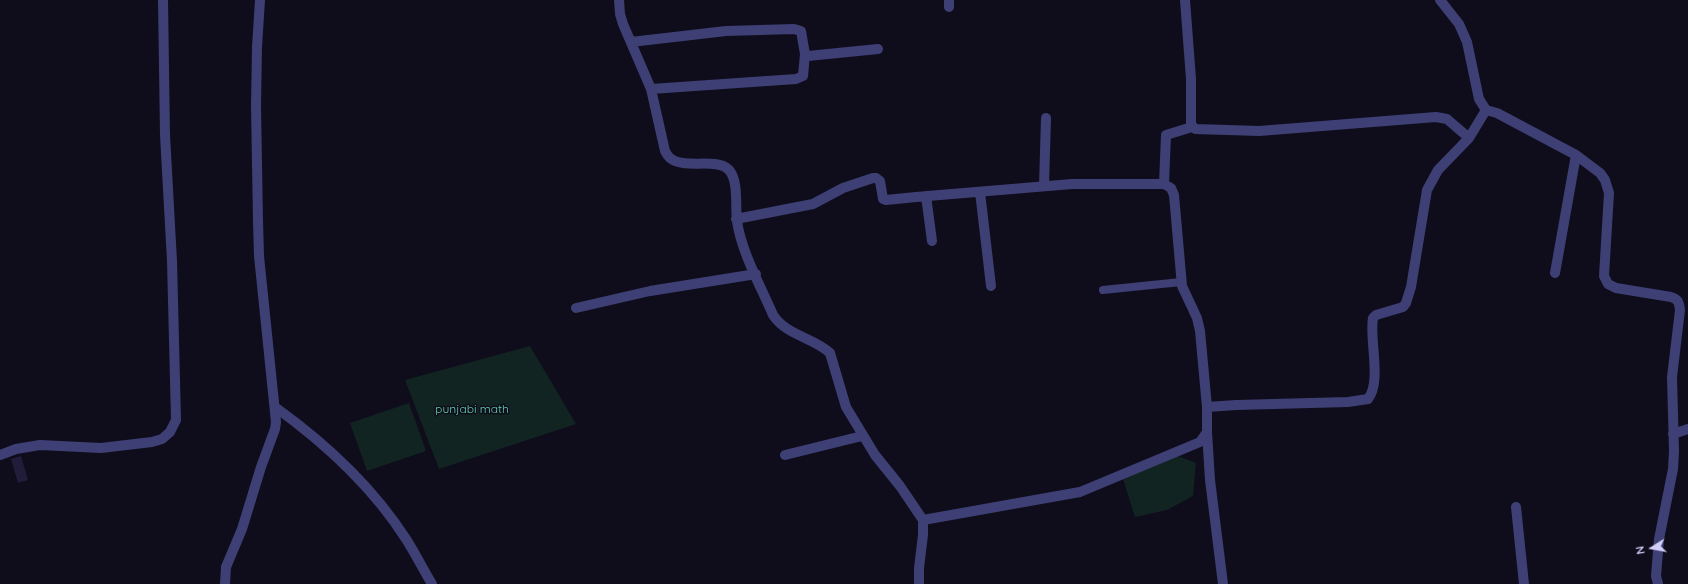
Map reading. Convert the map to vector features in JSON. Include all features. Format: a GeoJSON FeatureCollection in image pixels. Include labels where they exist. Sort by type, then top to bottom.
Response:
{"type":"FeatureCollection","features":[{"type":"Feature","properties":{"kind":"street"},"geometry":{"type":"LineString","coordinates":[[0,455],[16,449],[40,444],[101,448],[152,442],[162,439],[170,432],[176,420],[172,261],[165,135],[163,0]]}},
{"type":"Feature","properties":{"kind":"street"},"geometry":{"type":"LineString","coordinates":[[225,584],[226,567],[242,529],[261,467],[275,429],[275,407],[258,222],[256,106],[257,47],[260,0]]}},
{"type":"Feature","properties":{"kind":"street"},"geometry":{"type":"LineString","coordinates":[[619,0],[620,14],[651,88],[665,151],[670,158],[678,162],[720,166],[728,169],[733,177],[736,219],[740,237],[773,315],[778,323],[786,329],[824,347],[830,353],[846,407],[862,436],[900,486],[923,520],[919,584]]}},
{"type":"Feature","properties":{"kind":"street"},"geometry":{"type":"LineString","coordinates":[[1185,0],[1191,79],[1192,127]]}},
{"type":"Feature","properties":{"kind":"street"},"geometry":{"type":"LineString","coordinates":[[1440,0],[1459,24],[1467,42],[1479,99],[1486,110],[1497,113],[1576,155],[1600,173],[1605,180],[1609,193],[1604,276],[1608,284],[1616,288],[1676,298],[1680,303],[1672,377],[1673,469],[1659,539],[1656,576],[1658,584]]}},
{"type":"Feature","properties":{"kind":"street"},"geometry":{"type":"LineString","coordinates":[[631,42],[751,29],[794,29],[801,31],[805,54],[803,76],[796,79],[651,88]]}},
{"type":"Feature","properties":{"kind":"street"},"geometry":{"type":"LineString","coordinates":[[805,54],[812,56],[878,49]]}},
{"type":"Feature","properties":{"kind":"street"},"geometry":{"type":"LineString","coordinates":[[1207,407],[1348,402],[1368,398],[1373,389],[1374,378],[1373,318],[1376,315],[1403,307],[1406,303],[1411,287],[1427,190],[1438,170],[1468,138],[1486,110]]}},
{"type":"Feature","properties":{"kind":"street"},"geometry":{"type":"LineString","coordinates":[[1164,184],[1166,135],[1192,127],[1200,130],[1259,131],[1436,117],[1447,119],[1468,138]]}},
{"type":"Feature","properties":{"kind":"street"},"geometry":{"type":"LineString","coordinates":[[1044,186],[1046,118]]}},
{"type":"Feature","properties":{"kind":"street"},"geometry":{"type":"LineString","coordinates":[[1555,273],[1576,155]]}},
{"type":"Feature","properties":{"kind":"street"},"geometry":{"type":"LineString","coordinates":[[736,219],[813,204],[843,188],[873,178],[880,181],[883,200],[1072,184],[1164,184],[1171,188],[1174,195],[1182,282],[1186,297],[1197,318],[1200,331],[1207,407],[1210,480],[1223,584]]}},
{"type":"Feature","properties":{"kind":"street"},"geometry":{"type":"LineString","coordinates":[[980,192],[991,286]]}},
{"type":"Feature","properties":{"kind":"street"},"geometry":{"type":"LineString","coordinates":[[926,196],[932,241]]}},
{"type":"Feature","properties":{"kind":"street"},"geometry":{"type":"LineString","coordinates":[[576,308],[650,291],[756,274]]}},
{"type":"Feature","properties":{"kind":"street"},"geometry":{"type":"LineString","coordinates":[[275,407],[308,431],[350,469],[381,505],[406,539],[432,584]]}},
{"type":"Feature","properties":{"kind":"street"},"geometry":{"type":"LineString","coordinates":[[1673,434],[1688,429]]}},
{"type":"Feature","properties":{"kind":"street"},"geometry":{"type":"LineString","coordinates":[[923,520],[1080,492],[1200,442],[1207,432]]}},
{"type":"Feature","properties":{"kind":"street"},"geometry":{"type":"LineString","coordinates":[[785,455],[862,436]]}},
{"type":"Feature","properties":{"kind":"street"},"geometry":{"type":"LineString","coordinates":[[1516,507],[1524,584]]}},
{"type":"Feature","properties":{"kind":"lane"},"geometry":{"type":"LineString","coordinates":[[1103,290],[1182,282]]}},
{"type":"Feature","properties":{"kind":"green space","name":"punjabi math"},"geometry":{"type":"Polygon","coordinates":[[[530,346],[576,424],[439,469],[405,380],[530,346]]]}},
{"type":"Feature","properties":{"kind":"green space"},"geometry":{"type":"Polygon","coordinates":[[[409,403],[426,451],[367,471],[350,423],[409,403]]]}},
{"type":"Feature","properties":{"kind":"green space"},"geometry":{"type":"Polygon","coordinates":[[[1178,456],[1196,463],[1193,496],[1167,510],[1135,517],[1123,479],[1178,456]]]}},
{"type":"Feature","properties":{"kind":"building"},"geometry":{"type":"Polygon","coordinates":[[[21,456],[28,480],[18,483],[11,459],[21,456]]]}}]}
